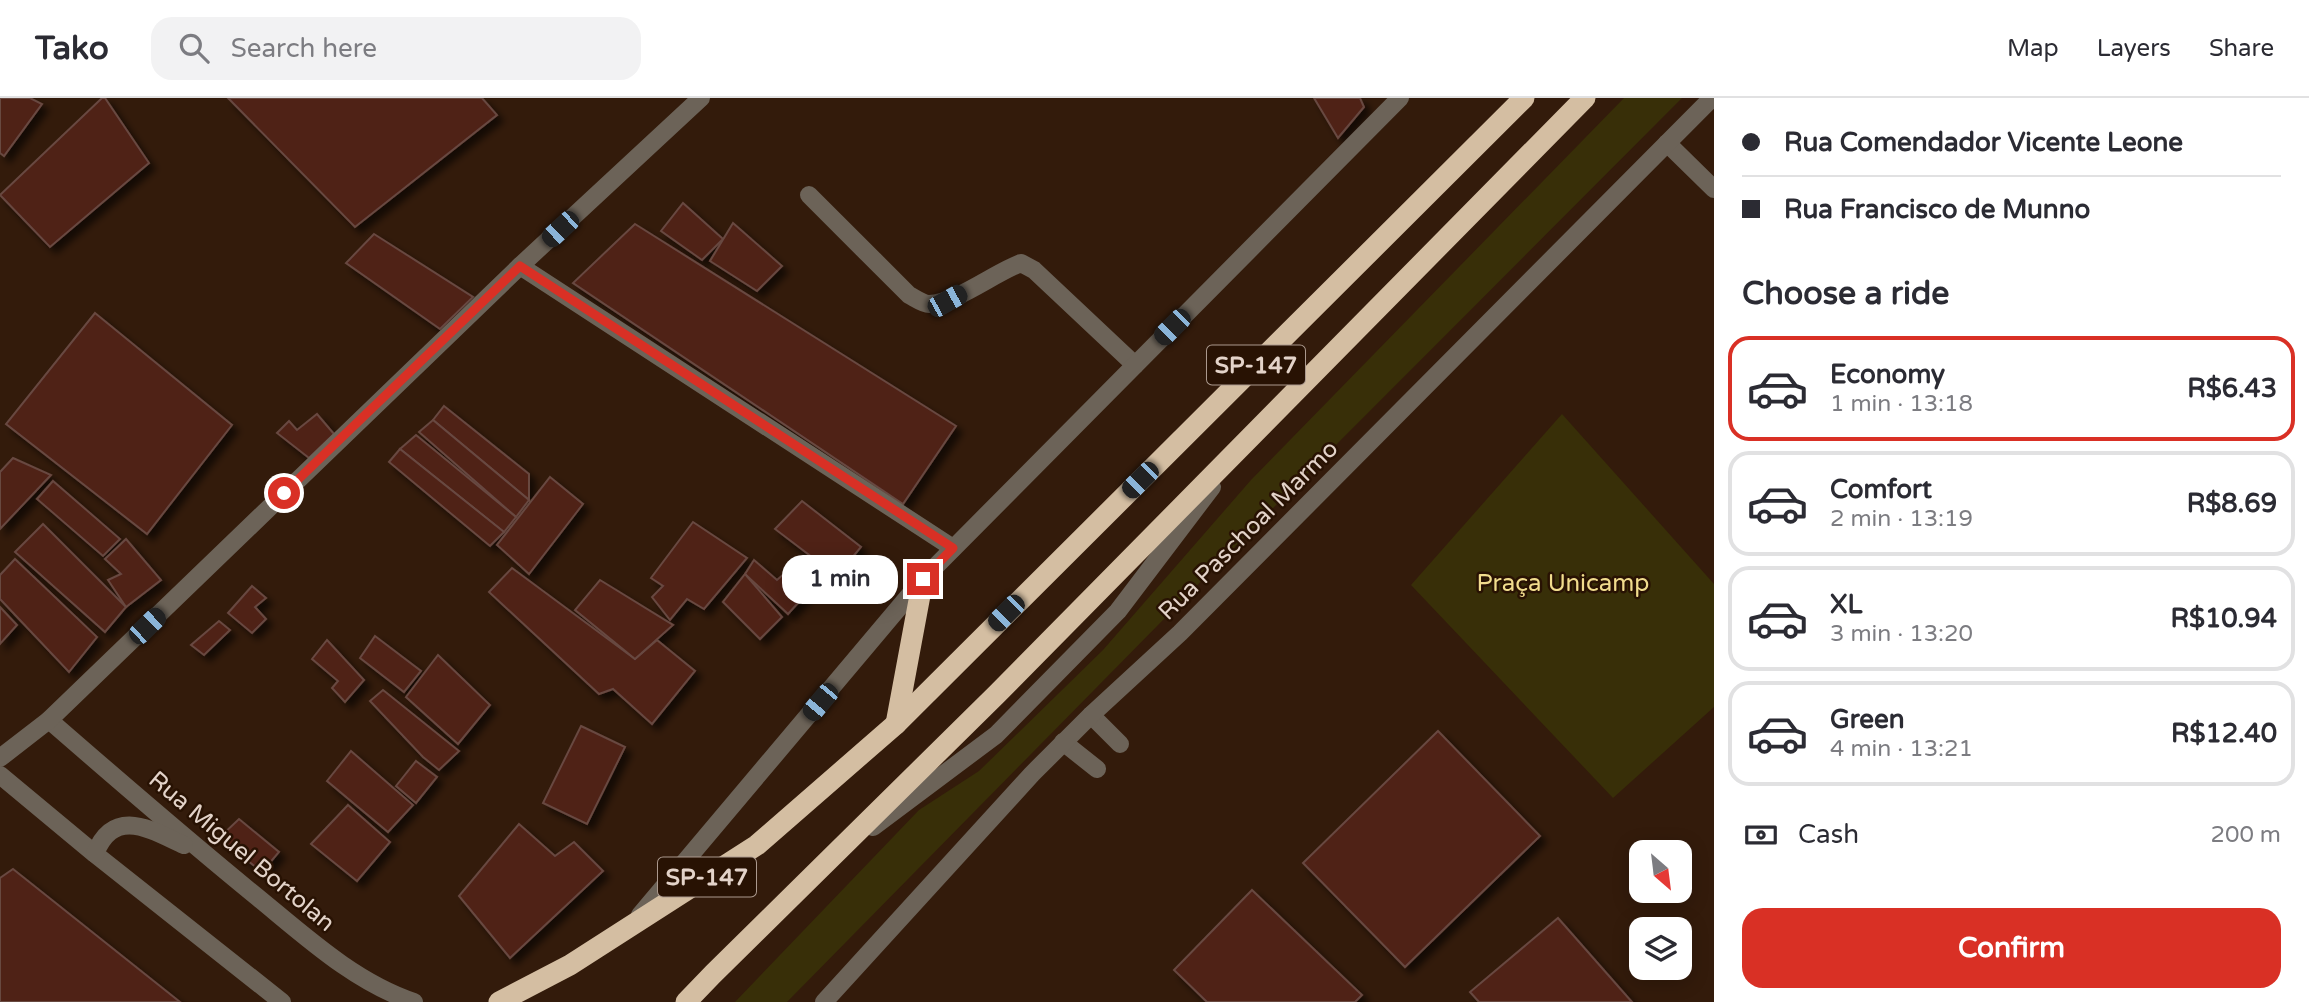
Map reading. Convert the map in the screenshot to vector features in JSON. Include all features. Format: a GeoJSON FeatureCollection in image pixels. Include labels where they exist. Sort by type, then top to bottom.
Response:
{"type":"FeatureCollection","features":[{"type":"Feature","properties":{"kind":"highway","name":"SP-147"},"geometry":{"type":"LineString","coordinates":[[499,1002],[570,965],[757,845],[896,724],[1524,98]]}},
{"type":"Feature","properties":{"kind":"highway","name":"SP-147"},"geometry":{"type":"LineString","coordinates":[[686,1002],[997,694],[1585,98]]}},
{"type":"Feature","properties":{"kind":"highway"},"geometry":{"type":"LineString","coordinates":[[896,724],[923,579]]}},
{"type":"Feature","properties":{"kind":"highway"},"geometry":{"type":"LineString","coordinates":[[699,1002],[713,974]]}},
{"type":"Feature","properties":{"kind":"street"},"geometry":{"type":"LineString","coordinates":[[0,758],[49,720],[520,266],[701,98]]}},
{"type":"Feature","properties":{"kind":"street"},"geometry":{"type":"LineString","coordinates":[[629,929],[923,579],[1399,98]]}},
{"type":"Feature","properties":{"kind":"street","name":"Rua Paschoal Marmo"},"geometry":{"type":"LineString","coordinates":[[824,1002],[1031,774],[1180,633],[1712,98]]}},
{"type":"Feature","properties":{"kind":"street"},"geometry":{"type":"LineString","coordinates":[[1667,144],[1714,189]]}},
{"type":"Feature","properties":{"kind":"street"},"geometry":{"type":"LineString","coordinates":[[809,195],[909,295],[927,304],[947,301],[1003,269],[1021,263],[1034,270],[1135,365]]}},
{"type":"Feature","properties":{"kind":"street"},"geometry":{"type":"LineString","coordinates":[[520,266],[953,548]]}},
{"type":"Feature","properties":{"kind":"street"},"geometry":{"type":"LineString","coordinates":[[828,860],[996,735],[1118,611],[1244,445]]}},
{"type":"Feature","properties":{"kind":"street"},"geometry":{"type":"LineString","coordinates":[[1091,715],[1120,744]]}},
{"type":"Feature","properties":{"kind":"street","name":"Rua Miguel Bortolan"},"geometry":{"type":"LineString","coordinates":[[49,720],[203,853],[325,953],[389,994],[414,1002]]}},
{"type":"Feature","properties":{"kind":"street"},"geometry":{"type":"LineString","coordinates":[[1063,743],[1097,769]]}},
{"type":"Feature","properties":{"kind":"street"},"geometry":{"type":"LineString","coordinates":[[0,775],[282,1002]]}},
{"type":"Feature","properties":{"kind":"street"},"geometry":{"type":"LineString","coordinates":[[95,854],[107,834],[130,824],[142,826],[203,853]]}},
{"type":"Feature","properties":{"kind":"green space"},"geometry":{"type":"Polygon","coordinates":[[[1624,98],[1682,98],[1280,501],[787,1002],[735,1002],[919,810],[979,771],[1103,650],[1251,480],[1624,98]]]}},
{"type":"Feature","properties":{"kind":"green space","name":"Praça Unicamp"},"geometry":{"type":"Polygon","coordinates":[[[1562,414],[1714,584],[1714,707],[1613,798],[1411,585],[1562,414]]]}},
{"type":"Feature","properties":{"kind":"building"},"geometry":{"type":"Polygon","coordinates":[[[0,98],[30,98],[42,104],[4,156],[0,153],[0,98]]]}},
{"type":"Feature","properties":{"kind":"building"},"geometry":{"type":"Polygon","coordinates":[[[105,98],[149,163],[50,247],[0,195],[105,98]]]}},
{"type":"Feature","properties":{"kind":"building"},"geometry":{"type":"Polygon","coordinates":[[[228,98],[482,98],[497,115],[355,227],[228,98]]]}},
{"type":"Feature","properties":{"kind":"building"},"geometry":{"type":"Polygon","coordinates":[[[1314,98],[1360,98],[1364,107],[1338,138],[1314,98]]]}},
{"type":"Feature","properties":{"kind":"building"},"geometry":{"type":"Polygon","coordinates":[[[683,203],[723,239],[702,260],[661,231],[683,203]]]}},
{"type":"Feature","properties":{"kind":"building"},"geometry":{"type":"Polygon","coordinates":[[[733,223],[782,266],[757,291],[710,261],[733,223]]]}},
{"type":"Feature","properties":{"kind":"building"},"geometry":{"type":"Polygon","coordinates":[[[635,224],[956,426],[903,504],[573,283],[635,224]]]}},
{"type":"Feature","properties":{"kind":"building"},"geometry":{"type":"Polygon","coordinates":[[[374,234],[473,297],[440,329],[346,263],[374,234]]]}},
{"type":"Feature","properties":{"kind":"building"},"geometry":{"type":"Polygon","coordinates":[[[95,313],[232,425],[147,534],[6,424],[95,313]]]}},
{"type":"Feature","properties":{"kind":"building"},"geometry":{"type":"Polygon","coordinates":[[[444,406],[529,474],[529,500],[433,420],[444,406]]]}},
{"type":"Feature","properties":{"kind":"building"},"geometry":{"type":"Polygon","coordinates":[[[317,414],[334,434],[309,458],[277,433],[289,421],[297,430],[317,414]]]}},
{"type":"Feature","properties":{"kind":"building"},"geometry":{"type":"Polygon","coordinates":[[[433,420],[529,500],[516,517],[419,432],[433,420]]]}},
{"type":"Feature","properties":{"kind":"building"},"geometry":{"type":"Polygon","coordinates":[[[416,435],[516,517],[504,532],[400,449],[416,435]]]}},
{"type":"Feature","properties":{"kind":"building"},"geometry":{"type":"Polygon","coordinates":[[[400,449],[504,532],[490,546],[389,462],[400,449]]]}},
{"type":"Feature","properties":{"kind":"building"},"geometry":{"type":"Polygon","coordinates":[[[13,458],[51,475],[0,529],[0,472],[13,458]]]}},
{"type":"Feature","properties":{"kind":"building"},"geometry":{"type":"Polygon","coordinates":[[[550,477],[583,504],[529,574],[497,545],[550,477]]]}},
{"type":"Feature","properties":{"kind":"building"},"geometry":{"type":"Polygon","coordinates":[[[53,481],[120,539],[103,556],[37,499],[53,481]]]}},
{"type":"Feature","properties":{"kind":"building"},"geometry":{"type":"Polygon","coordinates":[[[802,501],[861,547],[837,576],[775,529],[802,501]]]}},
{"type":"Feature","properties":{"kind":"building"},"geometry":{"type":"Polygon","coordinates":[[[693,522],[747,558],[704,609],[687,599],[670,620],[652,597],[663,586],[651,578],[693,522]]]}},
{"type":"Feature","properties":{"kind":"building"},"geometry":{"type":"Polygon","coordinates":[[[43,524],[126,607],[105,632],[15,552],[43,524]]]}},
{"type":"Feature","properties":{"kind":"building"},"geometry":{"type":"Polygon","coordinates":[[[126,539],[161,580],[126,607],[108,580],[121,574],[105,559],[126,539]]]}},
{"type":"Feature","properties":{"kind":"building"},"geometry":{"type":"Polygon","coordinates":[[[15,559],[97,637],[69,672],[0,599],[0,575],[15,559]]]}},
{"type":"Feature","properties":{"kind":"building"},"geometry":{"type":"Polygon","coordinates":[[[754,560],[777,580],[786,572],[807,593],[788,614],[745,574],[754,560]]]}},
{"type":"Feature","properties":{"kind":"building"},"geometry":{"type":"Polygon","coordinates":[[[512,568],[635,659],[657,640],[695,671],[652,724],[613,689],[599,694],[489,592],[512,568]]]}},
{"type":"Feature","properties":{"kind":"building"},"geometry":{"type":"Polygon","coordinates":[[[745,574],[782,617],[760,639],[723,602],[745,574]]]}},
{"type":"Feature","properties":{"kind":"building"},"geometry":{"type":"Polygon","coordinates":[[[600,580],[673,625],[635,659],[575,610],[600,580]]]}},
{"type":"Feature","properties":{"kind":"building"},"geometry":{"type":"Polygon","coordinates":[[[252,586],[266,598],[255,607],[266,619],[252,633],[228,613],[252,586]]]}},
{"type":"Feature","properties":{"kind":"building"},"geometry":{"type":"Polygon","coordinates":[[[0,607],[17,625],[0,644],[0,607]]]}},
{"type":"Feature","properties":{"kind":"building"},"geometry":{"type":"Polygon","coordinates":[[[219,621],[230,630],[204,655],[191,645],[219,621]]]}},
{"type":"Feature","properties":{"kind":"building"},"geometry":{"type":"Polygon","coordinates":[[[375,636],[421,671],[404,692],[360,658],[375,636]]]}},
{"type":"Feature","properties":{"kind":"building"},"geometry":{"type":"Polygon","coordinates":[[[327,640],[364,680],[345,702],[332,688],[338,681],[312,659],[327,640]]]}},
{"type":"Feature","properties":{"kind":"building"},"geometry":{"type":"Polygon","coordinates":[[[438,655],[490,705],[458,744],[406,697],[438,655]]]}},
{"type":"Feature","properties":{"kind":"building"},"geometry":{"type":"Polygon","coordinates":[[[383,690],[459,751],[439,770],[423,757],[370,701],[383,690]]]}},
{"type":"Feature","properties":{"kind":"building"},"geometry":{"type":"Polygon","coordinates":[[[581,726],[625,747],[587,824],[543,803],[581,726]]]}},
{"type":"Feature","properties":{"kind":"building"},"geometry":{"type":"Polygon","coordinates":[[[1438,731],[1540,836],[1405,967],[1303,863],[1438,731]]]}},
{"type":"Feature","properties":{"kind":"building"},"geometry":{"type":"Polygon","coordinates":[[[351,751],[413,805],[388,832],[327,781],[351,751]]]}},
{"type":"Feature","properties":{"kind":"building"},"geometry":{"type":"Polygon","coordinates":[[[416,761],[437,777],[416,803],[396,786],[416,761]]]}},
{"type":"Feature","properties":{"kind":"building"},"geometry":{"type":"Polygon","coordinates":[[[348,805],[390,842],[357,881],[311,844],[348,805]]]}},
{"type":"Feature","properties":{"kind":"building"},"geometry":{"type":"Polygon","coordinates":[[[239,819],[279,852],[262,872],[219,838],[239,819]]]}},
{"type":"Feature","properties":{"kind":"building"},"geometry":{"type":"Polygon","coordinates":[[[519,824],[555,856],[574,842],[603,871],[510,958],[459,896],[519,824]]]}},
{"type":"Feature","properties":{"kind":"building"},"geometry":{"type":"Polygon","coordinates":[[[13,869],[180,1002],[0,1002],[0,878],[13,869]]]}},
{"type":"Feature","properties":{"kind":"building"},"geometry":{"type":"Polygon","coordinates":[[[1252,890],[1362,995],[1355,1002],[1207,1002],[1174,970],[1252,890]]]}},
{"type":"Feature","properties":{"kind":"building"},"geometry":{"type":"Polygon","coordinates":[[[1558,918],[1632,1002],[1479,1002],[1470,992],[1558,918]]]}},
{"type":"Feature","properties":{"kind":"route"},"geometry":{"type":"LineString","coordinates":[[284,493],[520,266],[953,548],[923,579]]}}]}
